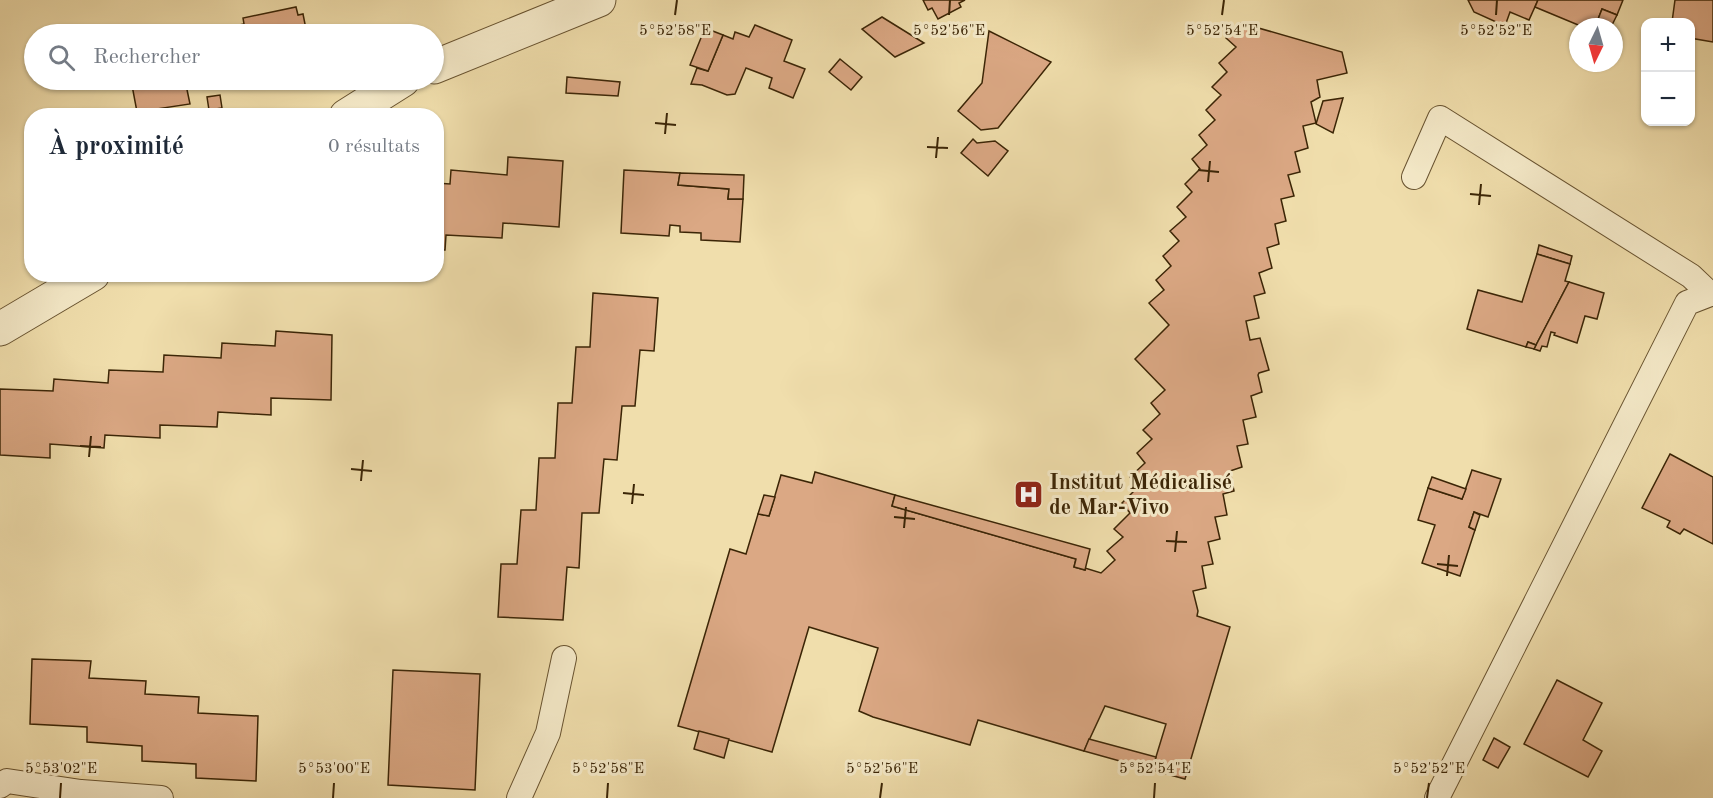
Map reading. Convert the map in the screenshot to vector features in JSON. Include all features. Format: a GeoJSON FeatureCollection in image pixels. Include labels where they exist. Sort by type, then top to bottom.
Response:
{"type":"FeatureCollection","features":[{"type":"Feature","properties":{"kind":"street"},"geometry":{"type":"LineString","coordinates":[[444,63],[599,0]]}},
{"type":"Feature","properties":{"kind":"street"},"geometry":{"type":"LineString","coordinates":[[359,108],[387,90]]}},
{"type":"Feature","properties":{"kind":"street"},"geometry":{"type":"LineString","coordinates":[[0,329],[79,282]]}},
{"type":"Feature","properties":{"kind":"lane"},"geometry":{"type":"LineString","coordinates":[[1414,177],[1440,118],[1691,276],[1711,293],[1687,303],[1437,798]]}},
{"type":"Feature","properties":{"kind":"lane"},"geometry":{"type":"LineString","coordinates":[[519,798],[548,733],[564,658]]}},
{"type":"Feature","properties":{"kind":"lane"},"geometry":{"type":"LineString","coordinates":[[0,786],[7,781],[75,795],[161,798]]}},
{"type":"Feature","properties":{"kind":"building"},"geometry":{"type":"Polygon","coordinates":[[[923,0],[965,0],[959,3],[961,7],[938,19],[932,8],[928,10],[923,0]]]}},
{"type":"Feature","properties":{"kind":"building"},"geometry":{"type":"Polygon","coordinates":[[[1468,0],[1538,0],[1529,20],[1510,12],[1505,26],[1474,12],[1468,0]]]}},
{"type":"Feature","properties":{"kind":"building"},"geometry":{"type":"Polygon","coordinates":[[[1538,0],[1623,0],[1617,15],[1602,9],[1598,18],[1569,18],[1569,21],[1535,7],[1538,0]]]}},
{"type":"Feature","properties":{"kind":"building"},"geometry":{"type":"Polygon","coordinates":[[[1675,0],[1713,0],[1713,42],[1695,39],[1695,18],[1673,18],[1675,0]]]}},
{"type":"Feature","properties":{"kind":"building"},"geometry":{"type":"Polygon","coordinates":[[[296,7],[298,15],[303,14],[305,24],[244,24],[243,18],[296,7]]]}},
{"type":"Feature","properties":{"kind":"building"},"geometry":{"type":"Polygon","coordinates":[[[1602,9],[1617,15],[1616,18],[1598,18],[1602,9]]]}},
{"type":"Feature","properties":{"kind":"building"},"geometry":{"type":"Polygon","coordinates":[[[882,17],[924,43],[895,57],[862,29],[882,17]]]}},
{"type":"Feature","properties":{"kind":"building"},"geometry":{"type":"Polygon","coordinates":[[[1241,23],[1342,52],[1347,73],[1317,80],[1320,97],[1311,102],[1316,123],[1303,126],[1308,148],[1295,152],[1300,172],[1288,175],[1294,196],[1281,199],[1286,221],[1275,224],[1279,244],[1267,248],[1272,268],[1259,273],[1265,293],[1254,296],[1259,318],[1246,321],[1250,340],[1260,338],[1269,370],[1258,375],[1262,392],[1251,396],[1256,417],[1243,420],[1248,444],[1237,446],[1242,467],[1230,471],[1234,491],[1223,494],[1227,515],[1215,517],[1220,539],[1208,542],[1213,564],[1202,566],[1206,588],[1193,591],[1197,616],[1230,627],[1185,779],[1152,770],[1166,724],[1105,706],[1084,751],[978,720],[970,745],[873,717],[859,711],[878,648],[809,627],[772,752],[678,726],[730,549],[746,554],[758,514],[769,516],[781,475],[812,483],[815,472],[895,495],[892,506],[1076,559],[1074,567],[1085,570],[1085,568],[1101,573],[1115,560],[1107,551],[1123,537],[1114,529],[1130,513],[1122,503],[1138,487],[1130,477],[1145,463],[1137,453],[1152,439],[1143,430],[1160,414],[1151,403],[1165,390],[1135,359],[1169,325],[1149,303],[1164,290],[1156,280],[1171,266],[1163,256],[1179,241],[1170,231],[1186,217],[1177,207],[1192,192],[1185,184],[1200,169],[1192,159],[1207,145],[1199,135],[1215,120],[1206,110],[1221,95],[1212,87],[1227,72],[1219,63],[1236,47],[1226,38],[1241,23]]]}},
{"type":"Feature","properties":{"kind":"building"},"geometry":{"type":"Polygon","coordinates":[[[755,25],[792,40],[784,61],[805,69],[793,98],[769,88],[772,78],[746,68],[735,94],[727,95],[702,85],[691,84],[697,68],[708,71],[723,35],[733,39],[735,32],[749,37],[755,25]]]}},
{"type":"Feature","properties":{"kind":"building"},"geometry":{"type":"Polygon","coordinates":[[[705,28],[723,35],[708,71],[690,65],[705,28]]]}},
{"type":"Feature","properties":{"kind":"building"},"geometry":{"type":"Polygon","coordinates":[[[989,31],[1051,62],[998,128],[981,130],[958,111],[982,83],[989,31]]]}},
{"type":"Feature","properties":{"kind":"building"},"geometry":{"type":"Polygon","coordinates":[[[840,59],[862,77],[851,90],[829,72],[840,59]]]}},
{"type":"Feature","properties":{"kind":"building"},"geometry":{"type":"Polygon","coordinates":[[[567,77],[620,82],[618,96],[566,93],[567,77]]]}},
{"type":"Feature","properties":{"kind":"building"},"geometry":{"type":"Polygon","coordinates":[[[133,90],[187,90],[190,104],[164,108],[136,108],[133,90]]]}},
{"type":"Feature","properties":{"kind":"building"},"geometry":{"type":"Polygon","coordinates":[[[220,95],[222,108],[209,108],[207,97],[220,95]]]}},
{"type":"Feature","properties":{"kind":"building"},"geometry":{"type":"Polygon","coordinates":[[[1343,98],[1333,133],[1316,124],[1323,101],[1343,98]]]}},
{"type":"Feature","properties":{"kind":"building"},"geometry":{"type":"Polygon","coordinates":[[[973,139],[977,143],[995,141],[1008,151],[988,176],[961,153],[973,139]]]}},
{"type":"Feature","properties":{"kind":"building"},"geometry":{"type":"Polygon","coordinates":[[[508,157],[563,161],[559,227],[503,223],[502,238],[446,235],[444,250],[444,184],[450,184],[451,170],[507,175],[508,157]]]}},
{"type":"Feature","properties":{"kind":"building"},"geometry":{"type":"Polygon","coordinates":[[[624,170],[680,173],[678,185],[729,189],[728,199],[743,199],[740,242],[701,240],[701,233],[680,232],[680,226],[670,225],[669,236],[621,233],[624,170]]]}},
{"type":"Feature","properties":{"kind":"building"},"geometry":{"type":"Polygon","coordinates":[[[680,173],[744,175],[743,199],[728,199],[729,189],[678,185],[680,173]]]}},
{"type":"Feature","properties":{"kind":"building"},"geometry":{"type":"Polygon","coordinates":[[[1539,245],[1572,256],[1570,264],[1537,254],[1539,245]]]}},
{"type":"Feature","properties":{"kind":"building"},"geometry":{"type":"Polygon","coordinates":[[[1537,254],[1570,264],[1565,281],[1569,282],[1536,345],[1528,342],[1526,347],[1467,329],[1478,290],[1522,302],[1537,254]]]}},
{"type":"Feature","properties":{"kind":"building"},"geometry":{"type":"Polygon","coordinates":[[[1569,282],[1604,293],[1597,319],[1585,316],[1577,343],[1551,332],[1547,347],[1542,346],[1540,351],[1534,349],[1569,282]]]}},
{"type":"Feature","properties":{"kind":"building"},"geometry":{"type":"Polygon","coordinates":[[[593,293],[658,298],[654,351],[640,350],[635,406],[622,406],[617,460],[604,459],[599,513],[582,513],[579,568],[567,567],[563,620],[498,617],[501,564],[517,564],[521,510],[536,510],[539,458],[555,458],[558,403],[572,403],[576,347],[590,347],[593,293]]]}},
{"type":"Feature","properties":{"kind":"building"},"geometry":{"type":"Polygon","coordinates":[[[276,331],[332,335],[331,400],[271,398],[271,415],[218,412],[217,427],[160,425],[160,438],[105,435],[104,448],[50,444],[50,458],[0,455],[0,389],[53,391],[54,379],[108,383],[109,370],[163,372],[164,355],[221,358],[222,343],[275,346],[276,331]]]}},
{"type":"Feature","properties":{"kind":"building"},"geometry":{"type":"Polygon","coordinates":[[[1528,342],[1536,345],[1534,349],[1526,347],[1528,342]]]}},
{"type":"Feature","properties":{"kind":"building"},"geometry":{"type":"Polygon","coordinates":[[[1670,454],[1713,477],[1713,544],[1684,529],[1680,534],[1667,527],[1670,521],[1642,508],[1670,454]]]}},
{"type":"Feature","properties":{"kind":"building"},"geometry":{"type":"Polygon","coordinates":[[[1472,470],[1501,479],[1488,517],[1474,512],[1469,527],[1475,530],[1460,576],[1422,563],[1435,525],[1418,520],[1428,488],[1462,499],[1472,470]]]}},
{"type":"Feature","properties":{"kind":"building"},"geometry":{"type":"Polygon","coordinates":[[[1432,477],[1466,489],[1462,499],[1428,488],[1432,477]]]}},
{"type":"Feature","properties":{"kind":"building"},"geometry":{"type":"Polygon","coordinates":[[[764,495],[775,497],[769,516],[758,514],[764,495]]]}},
{"type":"Feature","properties":{"kind":"building"},"geometry":{"type":"Polygon","coordinates":[[[895,495],[1090,549],[1085,570],[1074,567],[1076,559],[892,506],[895,495]]]}},
{"type":"Feature","properties":{"kind":"building"},"geometry":{"type":"Polygon","coordinates":[[[1474,512],[1480,515],[1475,530],[1469,527],[1474,512]]]}},
{"type":"Feature","properties":{"kind":"building"},"geometry":{"type":"Polygon","coordinates":[[[32,659],[91,661],[89,678],[146,681],[145,694],[199,697],[198,713],[258,716],[256,781],[196,778],[196,764],[142,761],[142,746],[87,742],[87,727],[30,724],[32,659]]]}},
{"type":"Feature","properties":{"kind":"building"},"geometry":{"type":"Polygon","coordinates":[[[393,670],[480,674],[475,790],[388,785],[393,670]]]}},
{"type":"Feature","properties":{"kind":"building"},"geometry":{"type":"Polygon","coordinates":[[[1557,680],[1602,703],[1583,740],[1602,751],[1588,777],[1524,744],[1557,680]]]}},
{"type":"Feature","properties":{"kind":"building"},"geometry":{"type":"Polygon","coordinates":[[[699,731],[729,739],[724,758],[694,749],[699,731]]]}},
{"type":"Feature","properties":{"kind":"building"},"geometry":{"type":"Polygon","coordinates":[[[1494,738],[1510,747],[1498,768],[1483,760],[1494,738]]]}},
{"type":"Feature","properties":{"kind":"building"},"geometry":{"type":"Polygon","coordinates":[[[1089,739],[1156,757],[1152,770],[1084,751],[1089,739]]]}},
{"type":"Feature","properties":{"kind":"place","name":"Institut Médicalisé de Mar-Vivo"},"geometry":{"type":"Point","coordinates":[1028,494]}}]}
